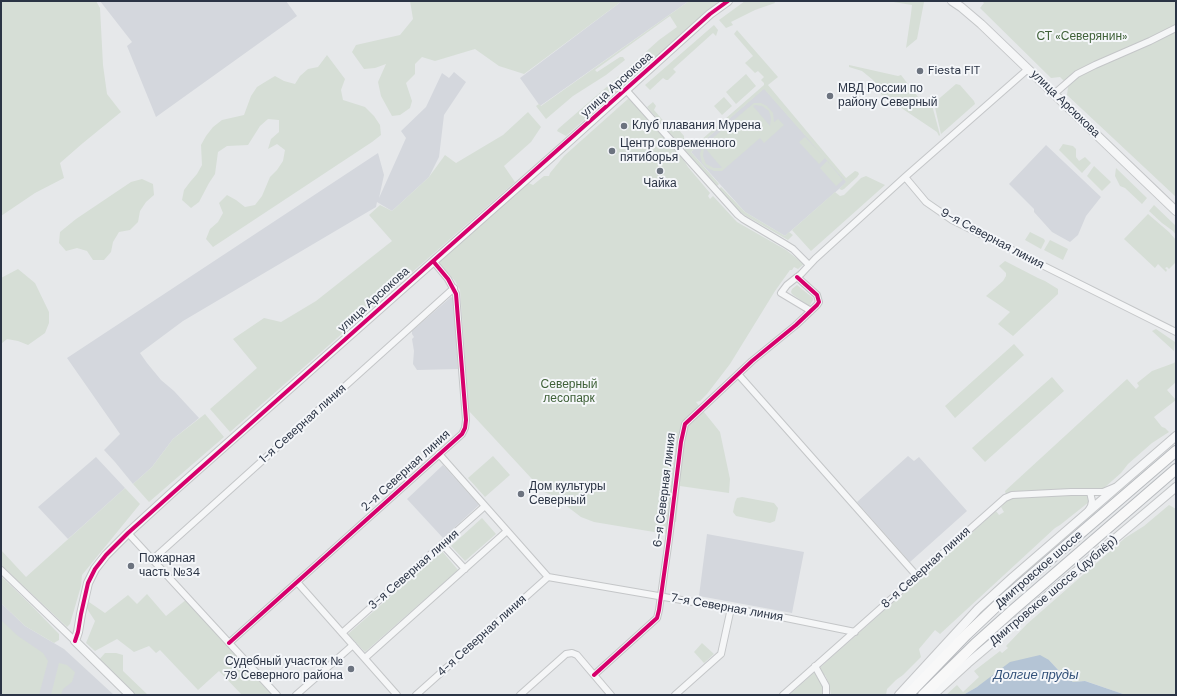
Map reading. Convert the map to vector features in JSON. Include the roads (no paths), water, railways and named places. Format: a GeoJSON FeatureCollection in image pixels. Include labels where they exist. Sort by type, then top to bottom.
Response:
{"type":"FeatureCollection","features":[{"type":"Feature","properties":{"kind":"highway","name":"Дмитровское шоссе"},"geometry":{"type":"LineString","coordinates":[[908,695],[966,635],[1004,599],[1176,452]]}},
{"type":"Feature","properties":{"kind":"highway","name":"Дмитровское шоссе"},"geometry":{"type":"LineString","coordinates":[[923,695],[975,644],[1013,610],[1176,469]]}},
{"type":"Feature","properties":{"kind":"street","name":"улица Арсюкова"},"geometry":{"type":"LineString","coordinates":[[75,641],[88,583],[95,569],[106,555],[128,533],[710,14],[728,1]]}},
{"type":"Feature","properties":{"kind":"street","name":"улица Арсюкова"},"geometry":{"type":"LineString","coordinates":[[952,1],[970,15],[1028,69],[1176,211]]}},
{"type":"Feature","properties":{"kind":"street"},"geometry":{"type":"LineString","coordinates":[[1054,94],[1077,74],[1150,42],[1176,28]]}},
{"type":"Feature","properties":{"kind":"street"},"geometry":{"type":"LineString","coordinates":[[797,277],[817,295],[818,304],[811,311],[781,292],[787,285],[905,178],[1028,69]]}},
{"type":"Feature","properties":{"kind":"street"},"geometry":{"type":"LineString","coordinates":[[626,90],[743,220],[793,249],[809,265]]}},
{"type":"Feature","properties":{"kind":"street","name":"9-я Северная линия"},"geometry":{"type":"LineString","coordinates":[[905,178],[926,202],[952,220],[1176,332]]}},
{"type":"Feature","properties":{"kind":"street","name":"2-я Северная линия"},"geometry":{"type":"LineString","coordinates":[[229,643],[462,434],[465,428],[466,420],[456,294],[448,279],[433,261]]}},
{"type":"Feature","properties":{"kind":"street","name":"1-я Северная линия"},"geometry":{"type":"LineString","coordinates":[[152,560],[454,288]]}},
{"type":"Feature","properties":{"kind":"street","name":"6-я Северная линия"},"geometry":{"type":"LineString","coordinates":[[594,675],[657,618],[671,526],[681,442],[685,424],[738,374],[811,311]]}},
{"type":"Feature","properties":{"kind":"street"},"geometry":{"type":"LineString","coordinates":[[738,374],[917,576]]}},
{"type":"Feature","properties":{"kind":"street"},"geometry":{"type":"LineString","coordinates":[[899,695],[978,610],[1013,577],[1176,436]]}},
{"type":"Feature","properties":{"kind":"street"},"geometry":{"type":"LineString","coordinates":[[439,454],[548,577]]}},
{"type":"Feature","properties":{"kind":"street","name":"8-я Северная линия"},"geometry":{"type":"LineString","coordinates":[[783,695],[1005,498],[1012,495],[1102,492],[1116,487]]}},
{"type":"Feature","properties":{"kind":"street"},"geometry":{"type":"LineString","coordinates":[[1088,512],[1092,501],[1090,492]]}},
{"type":"Feature","properties":{"kind":"street","name":"Дмитровское шоссе (дублёр)"},"geometry":{"type":"LineString","coordinates":[[933,695],[968,663],[1174,492]]}},
{"type":"Feature","properties":{"kind":"street","name":"3-я Северная линия"},"geometry":{"type":"LineString","coordinates":[[342,633],[485,506]]}},
{"type":"Feature","properties":{"kind":"street"},"geometry":{"type":"LineString","coordinates":[[364,658],[507,531]]}},
{"type":"Feature","properties":{"kind":"street"},"geometry":{"type":"LineString","coordinates":[[128,533],[277,695]]}},
{"type":"Feature","properties":{"kind":"street"},"geometry":{"type":"LineString","coordinates":[[442,544],[464,569]]}},
{"type":"Feature","properties":{"kind":"street"},"geometry":{"type":"LineString","coordinates":[[1,570],[130,695]]}},
{"type":"Feature","properties":{"kind":"street","name":"7-я Северная линия"},"geometry":{"type":"LineString","coordinates":[[548,577],[731,608],[855,632]]}},
{"type":"Feature","properties":{"kind":"street","name":"4-я Северная линия"},"geometry":{"type":"LineString","coordinates":[[416,695],[548,577]]}},
{"type":"Feature","properties":{"kind":"street"},"geometry":{"type":"LineString","coordinates":[[297,582],[397,695]]}},
{"type":"Feature","properties":{"kind":"street"},"geometry":{"type":"LineString","coordinates":[[675,695],[721,654],[724,646],[731,608]]}},
{"type":"Feature","properties":{"kind":"street"},"geometry":{"type":"LineString","coordinates":[[296,695],[353,646]]}},
{"type":"Feature","properties":{"kind":"street"},"geometry":{"type":"LineString","coordinates":[[520,695],[566,654],[572,652],[578,655],[611,695]]}},
{"type":"Feature","properties":{"kind":"street"},"geometry":{"type":"LineString","coordinates":[[815,666],[826,686],[826,695]]}},
{"type":"Feature","properties":{"kind":"water","name":"Долгие пруды"},"geometry":{"type":"Polygon","coordinates":[[[1040,655],[1049,660],[1060,672],[1073,682],[1085,681],[1126,695],[963,695],[977,687],[1010,662],[1040,655]]]}},
{"type":"Feature","properties":{"kind":"place","name":"Fiesta FIT"},"geometry":{"type":"Point","coordinates":[920,71]}},
{"type":"Feature","properties":{"kind":"place","name":"МВД России по району Северный"},"geometry":{"type":"Point","coordinates":[830,96]}},
{"type":"Feature","properties":{"kind":"place","name":"Клуб плавания Мурена"},"geometry":{"type":"Point","coordinates":[624,126]}},
{"type":"Feature","properties":{"kind":"place","name":"Центр современного пятиборья"},"geometry":{"type":"Point","coordinates":[612,151]}},
{"type":"Feature","properties":{"kind":"place","name":"Чайка"},"geometry":{"type":"Point","coordinates":[660,171]}},
{"type":"Feature","properties":{"kind":"place","name":"Дом культуры Северный"},"geometry":{"type":"Point","coordinates":[521,494]}},
{"type":"Feature","properties":{"kind":"place","name":"Пожарная часть №34"},"geometry":{"type":"Point","coordinates":[131,566]}},
{"type":"Feature","properties":{"kind":"place","name":"Судебный участок № 79 Северного района"},"geometry":{"type":"Point","coordinates":[351,669]}},
{"type":"Feature","properties":{"kind":"park label","name":"СТ «Северянин»"},"geometry":{"type":"Point","coordinates":[1082,37]}},
{"type":"Feature","properties":{"kind":"park label","name":"Северный лесопарк"},"geometry":{"type":"Point","coordinates":[569,392]}}]}
